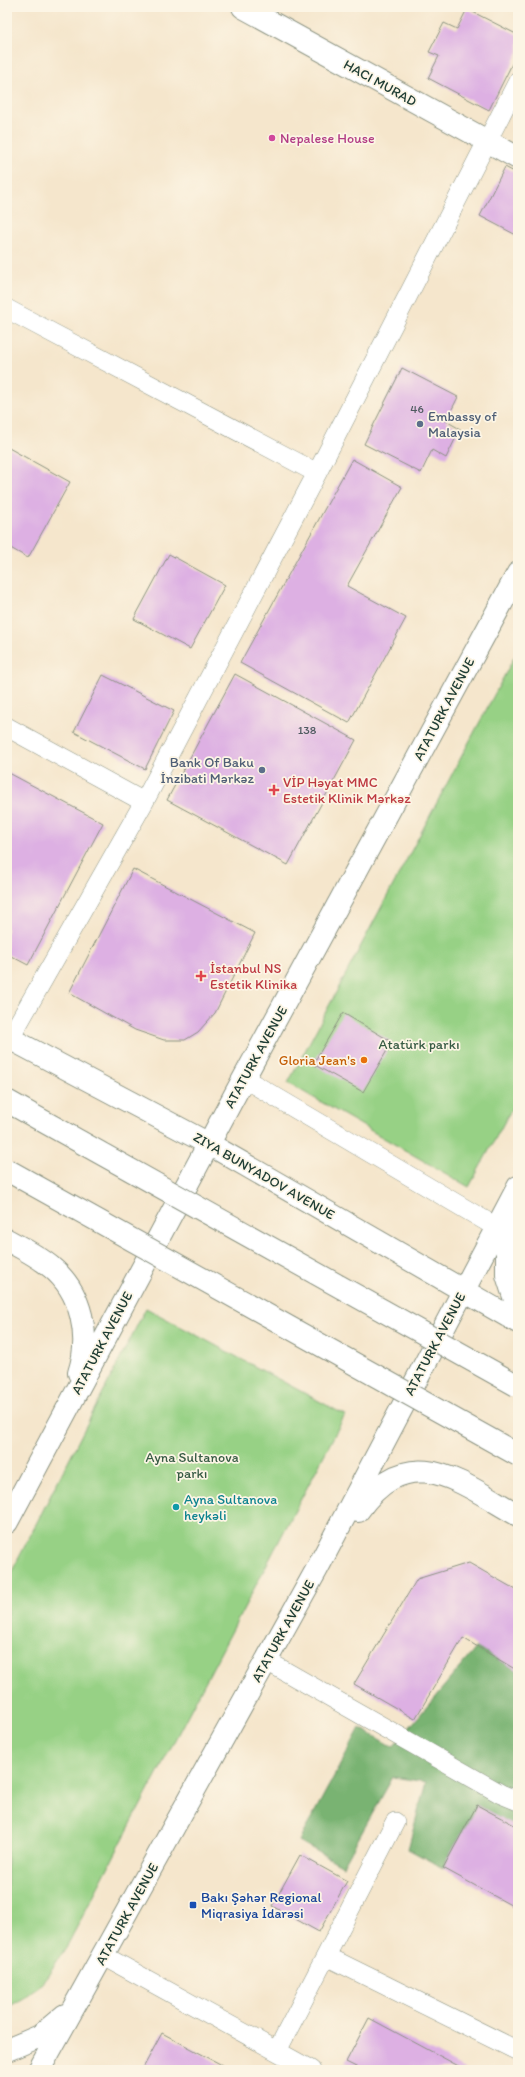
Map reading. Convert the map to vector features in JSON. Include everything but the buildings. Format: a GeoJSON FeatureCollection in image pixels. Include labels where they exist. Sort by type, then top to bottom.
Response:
{"type":"FeatureCollection","features":[{"type":"Feature","properties":{"kind":"main road"},"geometry":{"type":"LineString","coordinates":[[243,7],[518,158]]}},
{"type":"Feature","properties":{"kind":"main road","name":"ATATURK AVENUE"},"geometry":{"type":"LineString","coordinates":[[7,1522],[209,1144],[518,573]]}},
{"type":"Feature","properties":{"kind":"main road","name":"ZIYA BUNYADOV AVENUE"},"geometry":{"type":"LineString","coordinates":[[8,1038],[209,1144],[518,1322]]}},
{"type":"Feature","properties":{"kind":"main road"},"geometry":{"type":"LineString","coordinates":[[7,1101],[518,1386]]}},
{"type":"Feature","properties":{"kind":"main road"},"geometry":{"type":"LineString","coordinates":[[7,1170],[518,1455]]}},
{"type":"Feature","properties":{"kind":"main road","name":"ATATURK AVENUE"},"geometry":{"type":"LineString","coordinates":[[39,2070],[104,1956],[317,1569],[518,1186]]}},
{"type":"Feature","properties":{"kind":"main road"},"geometry":{"type":"LineString","coordinates":[[518,1210],[507,1241],[507,1276],[518,1309]]}},
{"type":"Feature","properties":{"kind":"main road"},"geometry":{"type":"LineString","coordinates":[[7,1240],[52,1268],[69,1285],[76,1301],[85,1338],[84,1358],[65,1413]]}},
{"type":"Feature","properties":{"kind":"main road"},"geometry":{"type":"LineString","coordinates":[[317,1569],[365,1501],[379,1486],[397,1474],[419,1470],[437,1472],[451,1478],[518,1515]]}},
{"type":"Feature","properties":{"kind":"main road"},"geometry":{"type":"LineString","coordinates":[[7,2050],[40,2036],[64,2018],[84,1990]]}},
{"type":"Feature","properties":{"kind":"lane"},"geometry":{"type":"LineString","coordinates":[[8,1038],[144,802],[317,473],[518,81]]}},
{"type":"Feature","properties":{"kind":"lane"},"geometry":{"type":"LineString","coordinates":[[7,309],[317,473]]}},
{"type":"Feature","properties":{"kind":"lane"},"geometry":{"type":"LineString","coordinates":[[7,726],[144,802]]}},
{"type":"Feature","properties":{"kind":"lane"},"geometry":{"type":"LineString","coordinates":[[245,1079],[496,1227]]}},
{"type":"Feature","properties":{"kind":"lane"},"geometry":{"type":"LineString","coordinates":[[267,1661],[501,1794],[518,1801]]}},
{"type":"Feature","properties":{"kind":"lane"},"geometry":{"type":"LineString","coordinates":[[276,2051],[395,1822]]}},
{"type":"Feature","properties":{"kind":"lane"},"geometry":{"type":"LineString","coordinates":[[104,1956],[311,2070]]}},
{"type":"Feature","properties":{"kind":"lane"},"geometry":{"type":"LineString","coordinates":[[326,1956],[518,2051]]}},
{"type":"Feature","properties":{"kind":"green space","name":"Atatürk parkı"},"geometry":{"type":"Polygon","coordinates":[[[518,650],[518,1097],[469,1187],[288,1083],[518,650]]]}},
{"type":"Feature","properties":{"kind":"green space","name":"Ayna Sultanova parkı"},"geometry":{"type":"Polygon","coordinates":[[[146,1308],[345,1415],[68,1944],[49,1973],[36,1989],[7,2007],[7,1581],[146,1308]]]}},
{"type":"Feature","properties":{"kind":"green space"},"geometry":{"type":"Polygon","coordinates":[[[477,1647],[518,1671],[518,1817],[511,1824],[477,1805],[443,1868],[408,1849],[426,1782],[393,1777],[343,1866],[299,1841],[360,1728],[393,1747],[477,1647]]]}},
{"type":"Feature","properties":{"kind":"place","name":"Nepalese House"},"geometry":{"type":"Point","coordinates":[272,138]}},
{"type":"Feature","properties":{"kind":"place","name":"Embassy of Malaysia"},"geometry":{"type":"Point","coordinates":[420,424]}},
{"type":"Feature","properties":{"kind":"place","name":"Bank Of Baku İnzibati Mərkəz"},"geometry":{"type":"Point","coordinates":[262,770]}},
{"type":"Feature","properties":{"kind":"place","name":"VİP Həyat MMC Estetik Klinik Mərkəz"},"geometry":{"type":"Point","coordinates":[274,790]}},
{"type":"Feature","properties":{"kind":"place","name":"İstanbul NS Estetik Klinika"},"geometry":{"type":"Point","coordinates":[201,976]}},
{"type":"Feature","properties":{"kind":"place","name":"Gloria Jean's"},"geometry":{"type":"Point","coordinates":[364,1060]}},
{"type":"Feature","properties":{"kind":"place","name":"Ayna Sultanova heykəli"},"geometry":{"type":"Point","coordinates":[176,1507]}},
{"type":"Feature","properties":{"kind":"place","name":"Bakı Şəhər Regional Miqrasiya İdarəsi"},"geometry":{"type":"Point","coordinates":[193,1905]}}]}
